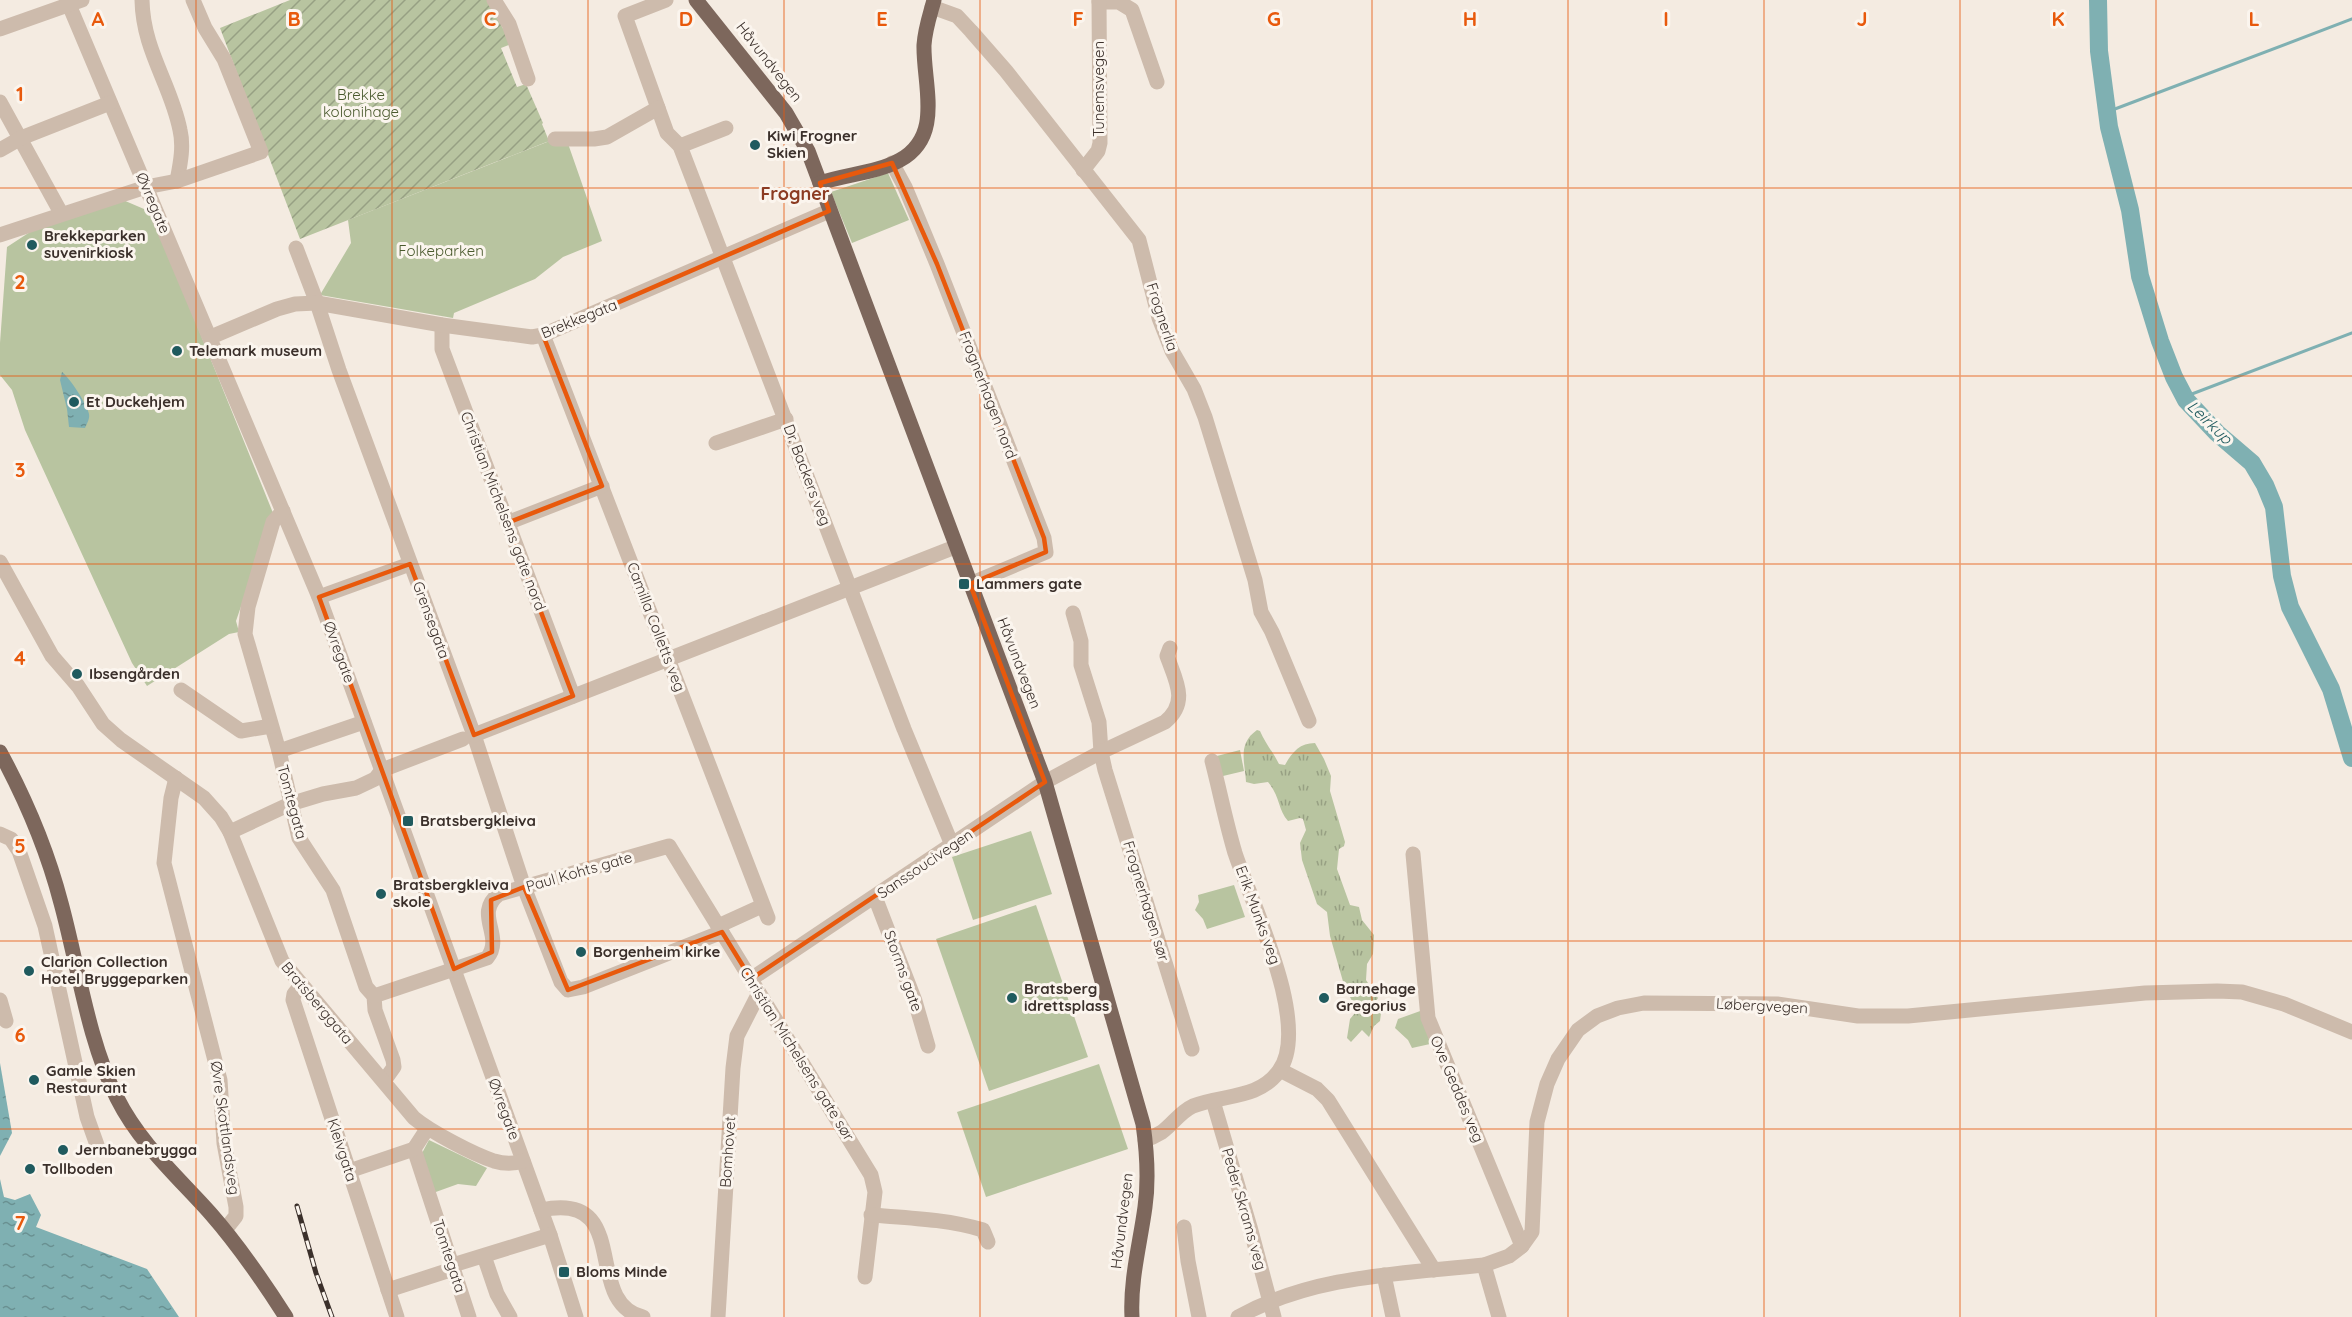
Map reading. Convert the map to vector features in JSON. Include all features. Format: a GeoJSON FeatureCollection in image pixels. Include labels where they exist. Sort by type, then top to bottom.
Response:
{"type":"FeatureCollection","features":[{"type":"Feature","properties":{"kind":"main road","name":"Håvundvegen"},"geometry":{"type":"LineString","coordinates":[[696,0],[795,124],[820,183],[1045,782],[1137,1101],[1145,1140],[1146,1195],[1134,1274],[1132,1317]]}},
{"type":"Feature","properties":{"kind":"main road"},"geometry":{"type":"LineString","coordinates":[[820,183],[892,163],[914,150],[926,130],[929,104],[924,44],[933,3]]}},
{"type":"Feature","properties":{"kind":"main road"},"geometry":{"type":"LineString","coordinates":[[0,752],[27,805],[50,862],[99,1052],[117,1098],[150,1148],[225,1230],[286,1317]]}},
{"type":"Feature","properties":{"kind":"street"},"geometry":{"type":"LineString","coordinates":[[142,0],[148,45],[181,132],[181,160],[177,181]]}},
{"type":"Feature","properties":{"kind":"street"},"geometry":{"type":"LineString","coordinates":[[2,230],[146,187],[177,181],[261,152],[224,59],[205,28],[193,0]]}},
{"type":"Feature","properties":{"kind":"street"},"geometry":{"type":"LineString","coordinates":[[494,0],[509,24],[528,79]]}},
{"type":"Feature","properties":{"kind":"street","name":"Dr. Backers veg"},"geometry":{"type":"LineString","coordinates":[[666,0],[625,16],[667,133],[680,146],[904,729],[952,845]]}},
{"type":"Feature","properties":{"kind":"street","name":"Tunemsvegen"},"geometry":{"type":"LineString","coordinates":[[1083,170],[1098,151],[1100,143],[1099,1],[1119,2],[1132,10],[1157,82]]}},
{"type":"Feature","properties":{"kind":"street"},"geometry":{"type":"LineString","coordinates":[[0,29],[73,2]]}},
{"type":"Feature","properties":{"kind":"street","name":"Øvregate"},"geometry":{"type":"LineString","coordinates":[[73,2],[110,103],[211,337],[319,597],[550,1235],[576,1317]]}},
{"type":"Feature","properties":{"kind":"street","name":"Frognerlia"},"geometry":{"type":"LineString","coordinates":[[933,3],[957,16],[1006,71],[1139,240],[1159,318],[1174,358],[1194,389],[1205,417],[1255,580],[1261,612],[1272,632],[1309,721]]}},
{"type":"Feature","properties":{"kind":"street"},"geometry":{"type":"LineString","coordinates":[[0,102],[61,213]]}},
{"type":"Feature","properties":{"kind":"street"},"geometry":{"type":"LineString","coordinates":[[0,150],[21,138],[110,103]]}},
{"type":"Feature","properties":{"kind":"street"},"geometry":{"type":"LineString","coordinates":[[555,139],[594,140],[607,137],[658,108]]}},
{"type":"Feature","properties":{"kind":"street"},"geometry":{"type":"LineString","coordinates":[[680,146],[726,128]]}},
{"type":"Feature","properties":{"kind":"street","name":"Frognerhagen nord"},"geometry":{"type":"LineString","coordinates":[[892,163],[905,187],[928,242],[1044,538],[1046,552],[970,584]]}},
{"type":"Feature","properties":{"kind":"street","name":"Brekkegata"},"geometry":{"type":"LineString","coordinates":[[211,337],[277,309],[295,304],[317,303],[520,337],[543,335],[829,211]]}},
{"type":"Feature","properties":{"kind":"street","name":"Grensegata"},"geometry":{"type":"LineString","coordinates":[[296,248],[411,564],[468,737],[561,982],[568,990],[583,987],[720,929]]}},
{"type":"Feature","properties":{"kind":"street","name":"Christian Michelsens gate nord"},"geometry":{"type":"LineString","coordinates":[[442,325],[442,349],[573,696]]}},
{"type":"Feature","properties":{"kind":"street","name":"Camilla Colletts veg"},"geometry":{"type":"LineString","coordinates":[[543,335],[765,912],[720,929]]}},
{"type":"Feature","properties":{"kind":"street"},"geometry":{"type":"LineString","coordinates":[[716,443],[786,419]]}},
{"type":"Feature","properties":{"kind":"street"},"geometry":{"type":"LineString","coordinates":[[507,523],[602,486]]}},
{"type":"Feature","properties":{"kind":"street","name":"Tomtegata"},"geometry":{"type":"LineString","coordinates":[[283,511],[273,522],[245,622],[245,634],[279,752],[299,838],[328,880],[366,987],[374,996],[375,1010],[390,1049],[394,1067],[384,1081]]}},
{"type":"Feature","properties":{"kind":"street"},"geometry":{"type":"LineString","coordinates":[[230,832],[290,804],[323,794],[356,788],[375,779],[382,770],[956,547]]}},
{"type":"Feature","properties":{"kind":"street","name":"Bratsberggata"},"geometry":{"type":"LineString","coordinates":[[0,562],[52,656],[78,686],[103,724],[121,740],[204,798],[221,817],[230,832],[278,953],[301,985],[414,1118],[427,1129],[494,1161],[506,1163],[523,1161]]}},
{"type":"Feature","properties":{"kind":"street"},"geometry":{"type":"LineString","coordinates":[[319,597],[411,564]]}},
{"type":"Feature","properties":{"kind":"street"},"geometry":{"type":"LineString","coordinates":[[1073,614],[1081,640],[1082,665],[1099,722],[1101,752]]}},
{"type":"Feature","properties":{"kind":"street","name":"Sanssoucivegen"},"geometry":{"type":"LineString","coordinates":[[755,986],[875,897],[1045,782],[1165,722],[1177,709],[1179,693],[1167,656],[1170,648]]}},
{"type":"Feature","properties":{"kind":"street"},"geometry":{"type":"LineString","coordinates":[[180,690],[241,731],[271,726]]}},
{"type":"Feature","properties":{"kind":"street"},"geometry":{"type":"LineString","coordinates":[[279,752],[364,722]]}},
{"type":"Feature","properties":{"kind":"street","name":"Frognerhagen sør"},"geometry":{"type":"LineString","coordinates":[[1101,752],[1192,1049]]}},
{"type":"Feature","properties":{"kind":"street","name":"Erik Munks veg"},"geometry":{"type":"LineString","coordinates":[[1212,761],[1234,850],[1276,962],[1284,994],[1288,1047],[1280,1070]]}},
{"type":"Feature","properties":{"kind":"street","name":"Øvre Skottlandsveg"},"geometry":{"type":"LineString","coordinates":[[176,778],[171,798],[164,863],[220,1080],[224,1143],[236,1207],[236,1216],[225,1230]]}},
{"type":"Feature","properties":{"kind":"street"},"geometry":{"type":"LineString","coordinates":[[0,834],[6,835],[16,844],[34,889],[45,926],[87,1117],[98,1145]]}},
{"type":"Feature","properties":{"kind":"street","name":"Paul Kohts gate"},"geometry":{"type":"LineString","coordinates":[[374,996],[487,958],[494,944],[488,910],[491,900],[499,894],[669,846]]}},
{"type":"Feature","properties":{"kind":"street","name":"Christian Michelsens gate sør"},"geometry":{"type":"LineString","coordinates":[[669,846],[871,1175],[875,1192],[865,1277]]}},
{"type":"Feature","properties":{"kind":"street","name":"Ove Geddes veg"},"geometry":{"type":"LineString","coordinates":[[1413,854],[1428,1018],[1522,1246]]}},
{"type":"Feature","properties":{"kind":"street","name":"Storms gate"},"geometry":{"type":"LineString","coordinates":[[875,897],[915,1001],[928,1046]]}},
{"type":"Feature","properties":{"kind":"street","name":"Kleivgata"},"geometry":{"type":"LineString","coordinates":[[301,985],[294,994],[293,1000],[397,1317]]}},
{"type":"Feature","properties":{"kind":"street","name":"Bomhovet"},"geometry":{"type":"LineString","coordinates":[[718,1317],[733,1068],[737,1036],[755,986]]}},
{"type":"Feature","properties":{"kind":"street","name":"Løbergvegen"},"geometry":{"type":"LineString","coordinates":[[1522,1246],[1534,1225],[1535,1142],[1541,1103],[1551,1076],[1568,1042],[1578,1030],[1597,1016],[1618,1008],[1644,1003],[1777,1004],[1858,1016],[1908,1016],[2145,993],[2217,991],[2242,992],[2284,1004],[2352,1032]]}},
{"type":"Feature","properties":{"kind":"street"},"geometry":{"type":"LineString","coordinates":[[0,1000],[6,1021]]}},
{"type":"Feature","properties":{"kind":"street"},"geometry":{"type":"LineString","coordinates":[[1145,1140],[1161,1132],[1187,1110],[1213,1101],[1248,1094],[1262,1087],[1280,1070],[1317,1089],[1329,1100],[1434,1270]]}},
{"type":"Feature","properties":{"kind":"street","name":"Peder Skrams veg"},"geometry":{"type":"LineString","coordinates":[[1213,1101],[1274,1317]]}},
{"type":"Feature","properties":{"kind":"street"},"geometry":{"type":"LineString","coordinates":[[349,1170],[414,1149],[427,1129]]}},
{"type":"Feature","properties":{"kind":"street","name":"Tomtegata"},"geometry":{"type":"LineString","coordinates":[[414,1149],[469,1317]]}},
{"type":"Feature","properties":{"kind":"street"},"geometry":{"type":"LineString","coordinates":[[541,1210],[565,1206],[579,1209],[589,1216],[597,1230],[617,1296],[630,1312],[643,1317]]}},
{"type":"Feature","properties":{"kind":"street"},"geometry":{"type":"LineString","coordinates":[[871,1215],[945,1221],[971,1226],[983,1230],[988,1242]]}},
{"type":"Feature","properties":{"kind":"street"},"geometry":{"type":"LineString","coordinates":[[1184,1227],[1199,1317]]}},
{"type":"Feature","properties":{"kind":"street"},"geometry":{"type":"LineString","coordinates":[[388,1290],[550,1235]]}},
{"type":"Feature","properties":{"kind":"street"},"geometry":{"type":"LineString","coordinates":[[1238,1317],[1269,1301],[1322,1284],[1484,1264],[1509,1256],[1522,1246]]}},
{"type":"Feature","properties":{"kind":"street"},"geometry":{"type":"LineString","coordinates":[[484,1256],[497,1294],[510,1317]]}},
{"type":"Feature","properties":{"kind":"street"},"geometry":{"type":"LineString","coordinates":[[1484,1264],[1499,1317]]}},
{"type":"Feature","properties":{"kind":"street"},"geometry":{"type":"LineString","coordinates":[[1384,1275],[1393,1317]]}},
{"type":"Feature","properties":{"kind":"highlighted area"},"geometry":{"type":"Polygon","coordinates":[[[892,163],[937,264],[1044,538],[1046,552],[970,584],[1045,782],[751,979],[722,932],[568,990],[524,887],[491,900],[492,952],[454,969],[319,597],[410,564],[474,735],[573,696],[507,523],[602,486],[543,335],[829,211],[820,183],[892,163]]]}},
{"type":"Feature","properties":{"kind":"green space","name":"Brekke kolonihage"},"geometry":{"type":"Polygon","coordinates":[[[290,0],[488,0],[511,44],[501,48],[517,87],[526,84],[549,141],[300,239],[220,28],[290,0]]]}},
{"type":"Feature","properties":{"kind":"green space","name":"Folkeparken"},"geometry":{"type":"Polygon","coordinates":[[[565,135],[602,241],[563,257],[535,279],[454,313],[453,318],[320,295],[351,243],[348,220],[565,135]]]}},
{"type":"Feature","properties":{"kind":"green space"},"geometry":{"type":"Polygon","coordinates":[[[888,173],[909,220],[852,243],[831,192],[888,173]]]}},
{"type":"Feature","properties":{"kind":"green space"},"geometry":{"type":"Polygon","coordinates":[[[123,200],[151,212],[273,513],[236,621],[239,632],[229,634],[147,686],[132,663],[25,430],[12,390],[0,375],[7,247],[30,232],[123,200]]]}},
{"type":"Feature","properties":{"kind":"green space"},"geometry":{"type":"Polygon","coordinates":[[[1257,730],[1260,731],[1279,764],[1285,765],[1294,752],[1310,743],[1315,743],[1331,776],[1330,791],[1345,842],[1344,846],[1339,849],[1337,869],[1350,905],[1359,907],[1362,920],[1374,935],[1373,954],[1367,964],[1366,980],[1378,998],[1372,1007],[1381,1013],[1380,1021],[1374,1026],[1369,1037],[1362,1030],[1351,1042],[1347,1038],[1350,1019],[1355,1013],[1344,985],[1330,936],[1327,912],[1317,904],[1302,860],[1300,843],[1306,830],[1303,819],[1288,821],[1268,782],[1254,784],[1246,782],[1244,747],[1257,730]]]}},
{"type":"Feature","properties":{"kind":"green space"},"geometry":{"type":"Polygon","coordinates":[[[1240,750],[1244,771],[1223,776],[1213,757],[1240,750]]]}},
{"type":"Feature","properties":{"kind":"green space"},"geometry":{"type":"Polygon","coordinates":[[[1031,831],[1052,894],[973,920],[952,857],[1031,831]]]}},
{"type":"Feature","properties":{"kind":"green space"},"geometry":{"type":"Polygon","coordinates":[[[1234,885],[1245,917],[1207,929],[1203,919],[1195,910],[1199,902],[1198,895],[1234,885]]]}},
{"type":"Feature","properties":{"kind":"green space","name":"Bratsberg idrettsplass"},"geometry":{"type":"Polygon","coordinates":[[[1036,905],[1088,1057],[989,1091],[936,939],[1036,905]]]}},
{"type":"Feature","properties":{"kind":"green space"},"geometry":{"type":"Polygon","coordinates":[[[1423,1010],[1430,1044],[1412,1048],[1408,1040],[1395,1028],[1398,1019],[1423,1010]]]}},
{"type":"Feature","properties":{"kind":"green space"},"geometry":{"type":"Polygon","coordinates":[[[1099,1064],[1128,1149],[986,1197],[957,1112],[1099,1064]]]}},
{"type":"Feature","properties":{"kind":"green space"},"geometry":{"type":"Polygon","coordinates":[[[429,1140],[487,1168],[476,1186],[458,1184],[433,1193],[421,1155],[429,1140]]]}},
{"type":"Feature","properties":{"kind":"water"},"geometry":{"type":"Polygon","coordinates":[[[62,372],[74,386],[88,410],[89,418],[85,428],[69,427],[60,380],[62,372]]]}},
{"type":"Feature","properties":{"kind":"water"},"geometry":{"type":"Polygon","coordinates":[[[0,1063],[12,1133],[0,1156],[0,1063]]]}},
{"type":"Feature","properties":{"kind":"water"},"geometry":{"type":"Polygon","coordinates":[[[0,1179],[4,1197],[15,1200],[30,1194],[41,1215],[36,1227],[147,1269],[179,1317],[0,1317],[0,1179]]]}},
{"type":"Feature","properties":{"kind":"waterway","name":"Leirkup"},"geometry":{"type":"LineString","coordinates":[[2098,0],[2099,51],[2109,127],[2130,210],[2140,276],[2160,341],[2186,400],[2217,433],[2252,463],[2265,485],[2274,507],[2282,576],[2290,607],[2331,689],[2352,758]]}},
{"type":"Feature","properties":{"kind":"waterway"},"geometry":{"type":"LineString","coordinates":[[2107,112],[2352,19]]}},
{"type":"Feature","properties":{"kind":"waterway"},"geometry":{"type":"LineString","coordinates":[[2184,397],[2352,333]]}},
{"type":"Feature","properties":{"kind":"railway"},"geometry":{"type":"LineString","coordinates":[[297,1206],[316,1273],[332,1317]]}},
{"type":"Feature","properties":{"kind":"place","name":"Kiwi Frogner Skien"},"geometry":{"type":"Point","coordinates":[755,145]}},
{"type":"Feature","properties":{"kind":"place","name":"Brekkeparken suvenirkiosk"},"geometry":{"type":"Point","coordinates":[32,245]}},
{"type":"Feature","properties":{"kind":"place","name":"Telemark museum"},"geometry":{"type":"Point","coordinates":[177,351]}},
{"type":"Feature","properties":{"kind":"place","name":"Et Duckehjem"},"geometry":{"type":"Point","coordinates":[74,402]}},
{"type":"Feature","properties":{"kind":"place","name":"Lammers gate"},"geometry":{"type":"Point","coordinates":[964,584]}},
{"type":"Feature","properties":{"kind":"place","name":"Ibsengården"},"geometry":{"type":"Point","coordinates":[77,674]}},
{"type":"Feature","properties":{"kind":"place","name":"Bratsbergkleiva"},"geometry":{"type":"Point","coordinates":[408,821]}},
{"type":"Feature","properties":{"kind":"place","name":"Bratsbergkleiva skole"},"geometry":{"type":"Point","coordinates":[381,894]}},
{"type":"Feature","properties":{"kind":"place","name":"Borgenheim kirke"},"geometry":{"type":"Point","coordinates":[581,952]}},
{"type":"Feature","properties":{"kind":"place","name":"Clarion Collection Hotel Bryggeparken"},"geometry":{"type":"Point","coordinates":[29,971]}},
{"type":"Feature","properties":{"kind":"place","name":"Bratsberg idrettsplass"},"geometry":{"type":"Point","coordinates":[1012,998]}},
{"type":"Feature","properties":{"kind":"place","name":"Barnehage Gregorius"},"geometry":{"type":"Point","coordinates":[1324,998]}},
{"type":"Feature","properties":{"kind":"place","name":"Gamle Skien Restaurant"},"geometry":{"type":"Point","coordinates":[34,1080]}},
{"type":"Feature","properties":{"kind":"place","name":"Jernbanebrygga"},"geometry":{"type":"Point","coordinates":[63,1150]}},
{"type":"Feature","properties":{"kind":"place","name":"Tollboden"},"geometry":{"type":"Point","coordinates":[30,1169]}},
{"type":"Feature","properties":{"kind":"place","name":"Bloms Minde"},"geometry":{"type":"Point","coordinates":[564,1272]}},
{"type":"Feature","properties":{"kind":"district","name":"Frogner"},"geometry":{"type":"Point","coordinates":[795,194]}}]}
